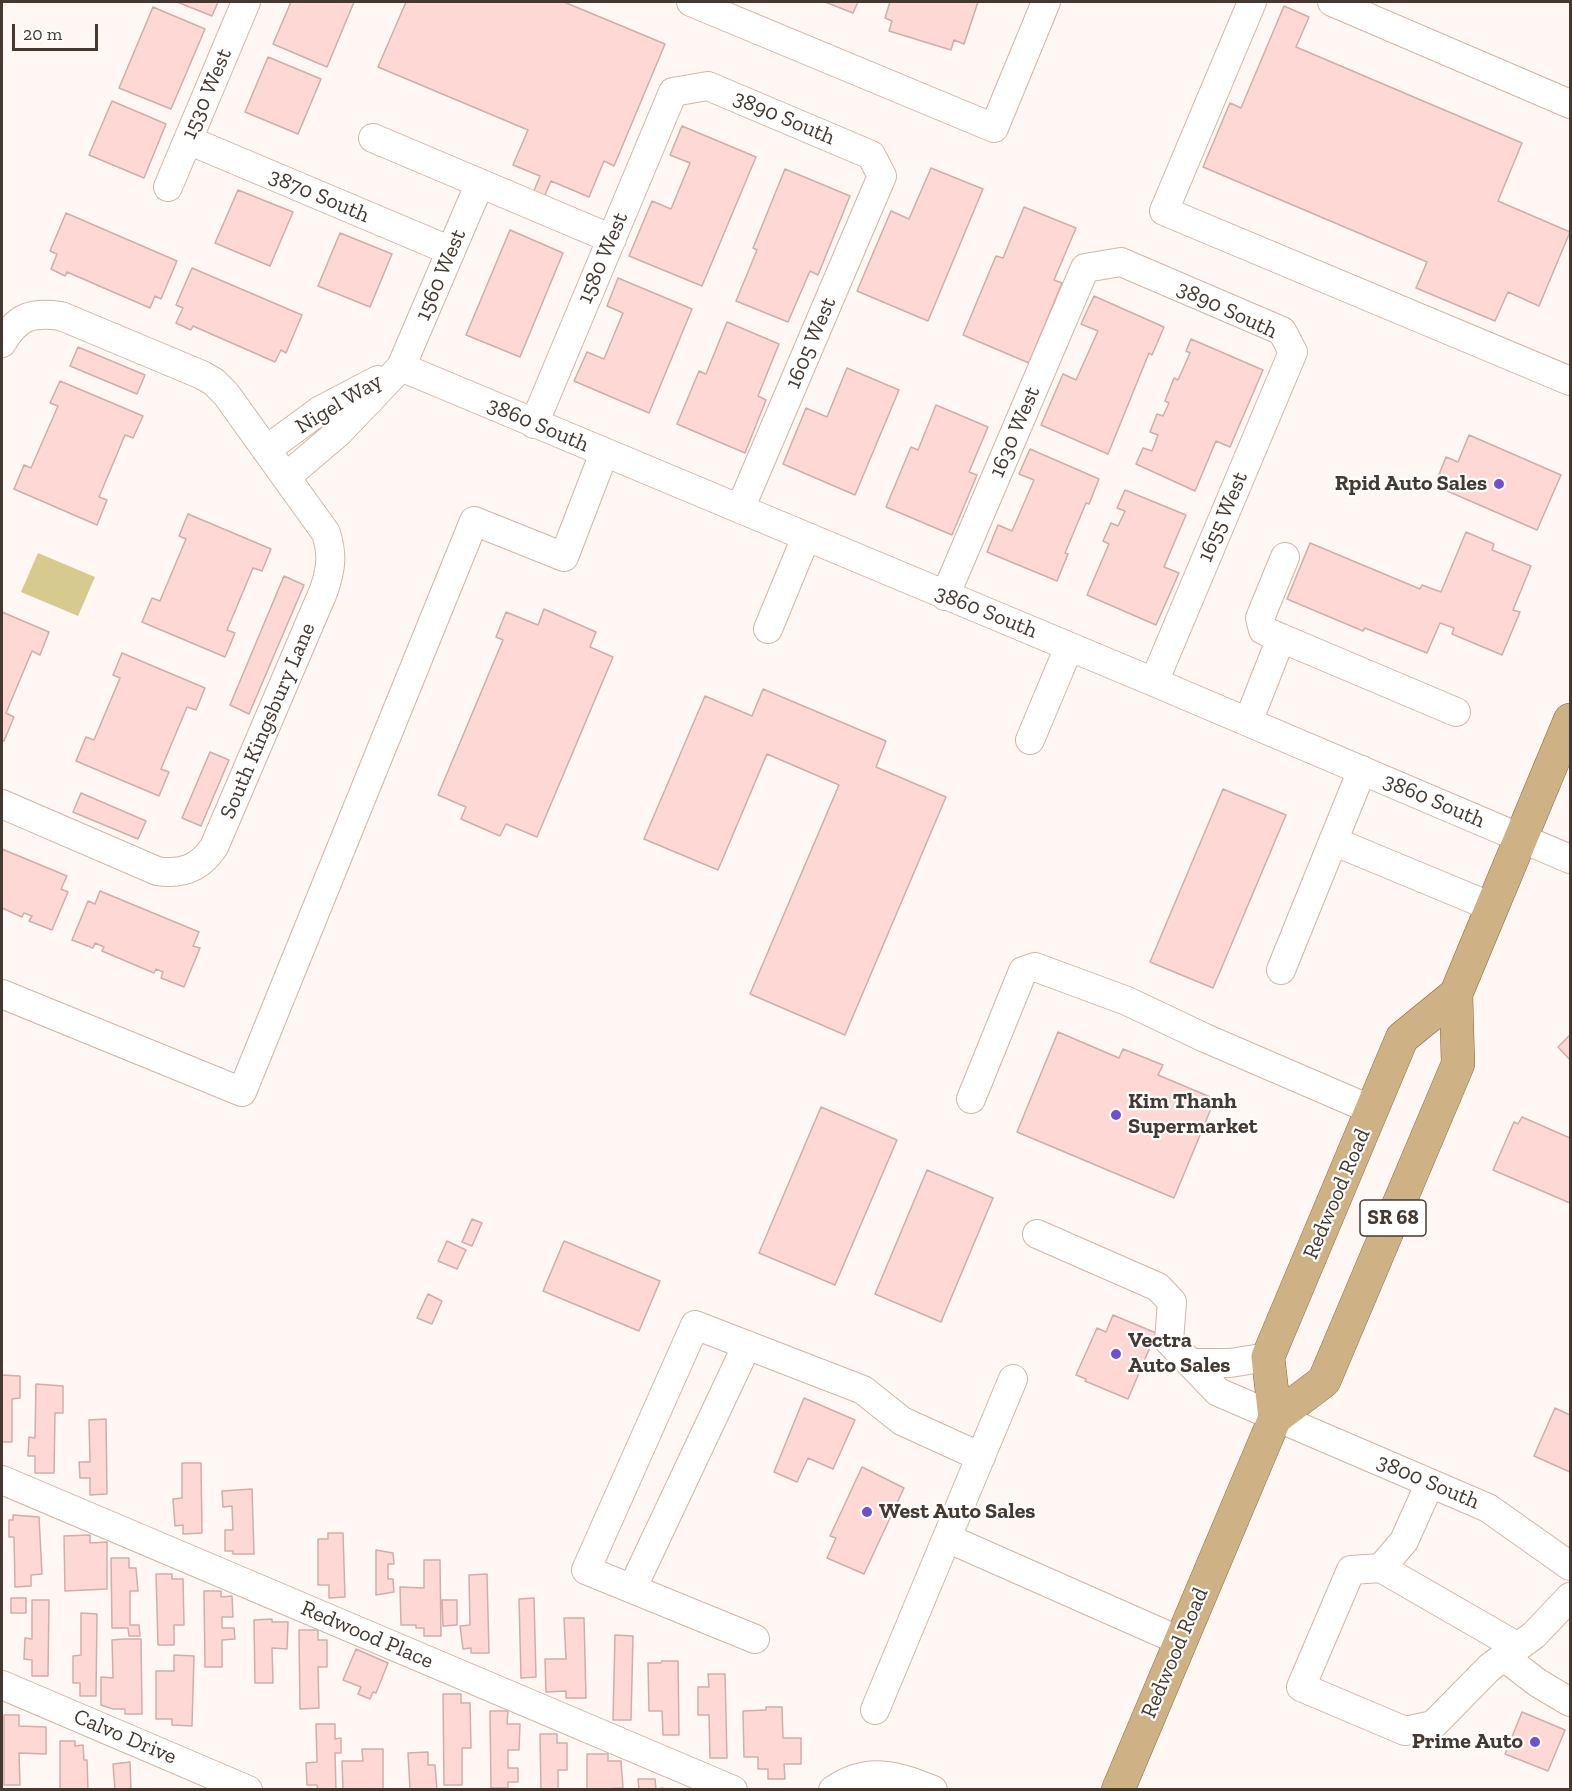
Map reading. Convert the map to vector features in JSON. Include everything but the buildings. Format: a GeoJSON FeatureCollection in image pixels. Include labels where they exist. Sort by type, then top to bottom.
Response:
{"type":"FeatureCollection","features":[{"type":"Feature","properties":{"kind":"main road","name":"Redwood Road"},"geometry":{"type":"LineString","coordinates":[[1275,1418],[1324,1381],[1329,1370],[1458,1064],[1456,994],[1570,720]]}},
{"type":"Feature","properties":{"kind":"main road","name":"Redwood Road"},"geometry":{"type":"LineString","coordinates":[[1118,1790],[1275,1418],[1268,1357],[1402,1038],[1456,994]]}},
{"type":"Feature","properties":{"kind":"street","name":"1530 West"},"geometry":{"type":"LineString","coordinates":[[168,187],[246,2]]}},
{"type":"Feature","properties":{"kind":"street"},"geometry":{"type":"LineString","coordinates":[[691,2],[994,128],[1046,2]]}},
{"type":"Feature","properties":{"kind":"street"},"geometry":{"type":"LineString","coordinates":[[1252,2],[1164,211],[1569,378]]}},
{"type":"Feature","properties":{"kind":"street"},"geometry":{"type":"LineString","coordinates":[[1332,2],[1570,104]]}},
{"type":"Feature","properties":{"kind":"street","name":"3890 South"},"geometry":{"type":"LineString","coordinates":[[673,92],[708,86],[871,155],[882,176]]}},
{"type":"Feature","properties":{"kind":"street","name":"1580 West"},"geometry":{"type":"LineString","coordinates":[[534,424],[673,92]]}},
{"type":"Feature","properties":{"kind":"street"},"geometry":{"type":"LineString","coordinates":[[373,138],[612,239]]}},
{"type":"Feature","properties":{"kind":"street","name":"3870 South"},"geometry":{"type":"LineString","coordinates":[[188,140],[450,251]]}},
{"type":"Feature","properties":{"kind":"street","name":"1605 West"},"geometry":{"type":"LineString","coordinates":[[740,510],[882,176]]}},
{"type":"Feature","properties":{"kind":"street","name":"1560 West"},"geometry":{"type":"LineString","coordinates":[[401,367],[480,183]]}},
{"type":"Feature","properties":{"kind":"street","name":"3890 South"},"geometry":{"type":"LineString","coordinates":[[1085,268],[1121,262],[1282,331],[1293,352]]}},
{"type":"Feature","properties":{"kind":"street","name":"1630 West"},"geometry":{"type":"LineString","coordinates":[[945,596],[1085,268]]}},
{"type":"Feature","properties":{"kind":"street"},"geometry":{"type":"LineString","coordinates":[[2,343],[11,328],[22,319],[39,313],[61,316],[202,375],[226,394],[286,477]]}},
{"type":"Feature","properties":{"kind":"street","name":"1655 West"},"geometry":{"type":"LineString","coordinates":[[1154,682],[1293,352]]}},
{"type":"Feature","properties":{"kind":"street","name":"3860 South"},"geometry":{"type":"LineString","coordinates":[[401,367],[1570,859]]}},
{"type":"Feature","properties":{"kind":"street","name":"Nigel Way"},"geometry":{"type":"LineString","coordinates":[[266,450],[319,411],[401,367]]}},
{"type":"Feature","properties":{"kind":"street","name":"Nigel Way"},"geometry":{"type":"LineString","coordinates":[[286,477],[339,432],[401,367]]}},
{"type":"Feature","properties":{"kind":"street"},"geometry":{"type":"LineString","coordinates":[[2,994],[242,1092],[474,521],[564,557],[604,453]]}},
{"type":"Feature","properties":{"kind":"street","name":"South Kingsbury Lane"},"geometry":{"type":"LineString","coordinates":[[2,804],[157,871],[171,873],[197,866],[207,858],[214,847],[324,590],[330,570],[332,551],[326,534],[286,477]]}},
{"type":"Feature","properties":{"kind":"street"},"geometry":{"type":"LineString","coordinates":[[768,629],[806,537]]}},
{"type":"Feature","properties":{"kind":"street"},"geometry":{"type":"LineString","coordinates":[[1285,557],[1260,618],[1263,630],[1456,712]]}},
{"type":"Feature","properties":{"kind":"street"},"geometry":{"type":"LineString","coordinates":[[1248,722],[1281,638]]}},
{"type":"Feature","properties":{"kind":"street"},"geometry":{"type":"LineString","coordinates":[[1030,740],[1069,647]]}},
{"type":"Feature","properties":{"kind":"street"},"geometry":{"type":"LineString","coordinates":[[1281,970],[1362,770]]}},
{"type":"Feature","properties":{"kind":"street"},"geometry":{"type":"LineString","coordinates":[[1333,841],[1492,907]]}},
{"type":"Feature","properties":{"kind":"street"},"geometry":{"type":"LineString","coordinates":[[971,1099],[1023,971],[1035,967],[1127,1000],[1205,1038],[1372,1110]]}},
{"type":"Feature","properties":{"kind":"street","name":"3800 South"},"geometry":{"type":"LineString","coordinates":[[1037,1234],[1158,1287],[1172,1302],[1169,1341],[1218,1392],[1488,1508],[1570,1566]]}},
{"type":"Feature","properties":{"kind":"street"},"geometry":{"type":"LineString","coordinates":[[755,1639],[586,1570],[695,1325],[863,1389],[902,1421],[981,1457]]}},
{"type":"Feature","properties":{"kind":"street"},"geometry":{"type":"LineString","coordinates":[[632,1589],[747,1345]]}},
{"type":"Feature","properties":{"kind":"street"},"geometry":{"type":"LineString","coordinates":[[1190,1363],[1230,1363],[1268,1357]]}},
{"type":"Feature","properties":{"kind":"street"},"geometry":{"type":"LineString","coordinates":[[875,1710],[1013,1379]]}},
{"type":"Feature","properties":{"kind":"street","name":"Redwood Place"},"geometry":{"type":"LineString","coordinates":[[2,1480],[733,1790]]}},
{"type":"Feature","properties":{"kind":"street"},"geometry":{"type":"LineString","coordinates":[[1381,1568],[1404,1541],[1430,1483]]}},
{"type":"Feature","properties":{"kind":"street"},"geometry":{"type":"LineString","coordinates":[[947,1538],[1180,1641]]}},
{"type":"Feature","properties":{"kind":"street"},"geometry":{"type":"LineString","coordinates":[[1570,1597],[1534,1635],[1511,1652],[1490,1667],[1433,1725],[1406,1731],[1301,1687],[1351,1570],[1381,1568],[1511,1652],[1538,1683],[1570,1702]]}},
{"type":"Feature","properties":{"kind":"street","name":"Calvo Drive"},"geometry":{"type":"LineString","coordinates":[[2,1685],[248,1790]]}},
{"type":"Feature","properties":{"kind":"street"},"geometry":{"type":"LineString","coordinates":[[833,1790],[851,1778],[875,1773],[896,1777],[933,1790]]}},
{"type":"Feature","properties":{"kind":"shaded area"},"geometry":{"type":"Polygon","coordinates":[[[38,553],[95,577],[78,616],[21,592],[38,553]]]}},
{"type":"Feature","properties":{"kind":"place","name":"Rpid Auto Sales"},"geometry":{"type":"Point","coordinates":[1499,484]}},
{"type":"Feature","properties":{"kind":"place","name":"Kim Thanh Supermarket"},"geometry":{"type":"Point","coordinates":[1116,1115]}},
{"type":"Feature","properties":{"kind":"place","name":"Vectra Auto Sales"},"geometry":{"type":"Point","coordinates":[1116,1354]}},
{"type":"Feature","properties":{"kind":"place","name":"West Auto Sales"},"geometry":{"type":"Point","coordinates":[867,1512]}},
{"type":"Feature","properties":{"kind":"place","name":"Prime Auto"},"geometry":{"type":"Point","coordinates":[1535,1742]}}]}
